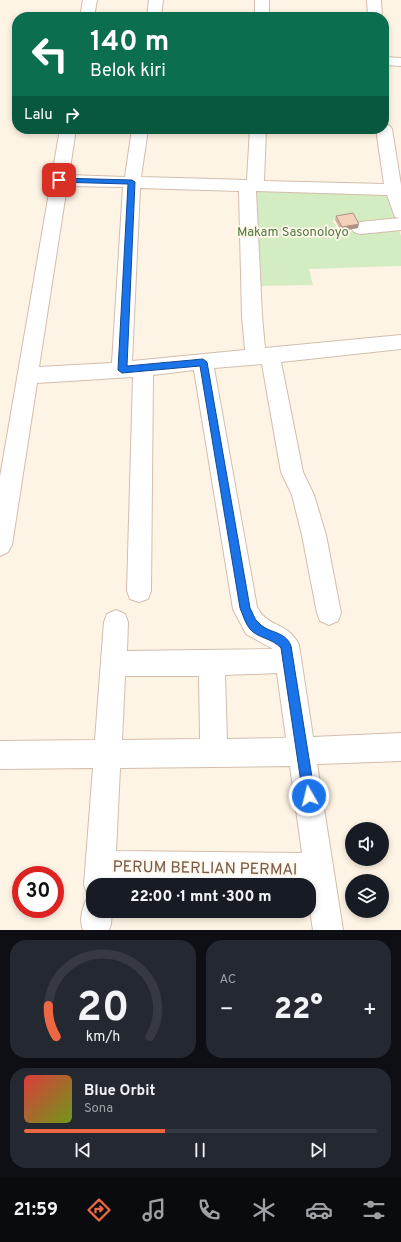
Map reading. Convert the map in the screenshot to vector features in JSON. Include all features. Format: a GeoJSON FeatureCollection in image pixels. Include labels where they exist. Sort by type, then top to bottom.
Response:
{"type":"FeatureCollection","features":[{"type":"Feature","properties":{"kind":"street"},"geometry":{"type":"LineString","coordinates":[[88,12],[90,0]]}},
{"type":"Feature","properties":{"kind":"street"},"geometry":{"type":"LineString","coordinates":[[155,12],[156,0]]}},
{"type":"Feature","properties":{"kind":"street"},"geometry":{"type":"LineString","coordinates":[[262,0],[262,12]]}},
{"type":"Feature","properties":{"kind":"street"},"geometry":{"type":"LineString","coordinates":[[374,0],[375,12]]}},
{"type":"Feature","properties":{"kind":"street"},"geometry":{"type":"LineString","coordinates":[[389,61],[401,62]]}},
{"type":"Feature","properties":{"kind":"street"},"geometry":{"type":"LineString","coordinates":[[0,545],[29,376],[67,134]]}},
{"type":"Feature","properties":{"kind":"street"},"geometry":{"type":"LineString","coordinates":[[139,134],[132,182],[133,369],[140,591]]}},
{"type":"Feature","properties":{"kind":"street"},"geometry":{"type":"LineString","coordinates":[[257,134],[251,186],[252,316],[292,472],[303,494],[314,536],[329,613]]}},
{"type":"Feature","properties":{"kind":"street"},"geometry":{"type":"LineString","coordinates":[[385,134],[401,213]]}},
{"type":"Feature","properties":{"kind":"street"},"geometry":{"type":"LineString","coordinates":[[59,180],[397,189]]}},
{"type":"Feature","properties":{"kind":"street"},"geometry":{"type":"LineString","coordinates":[[360,228],[401,224]]}},
{"type":"Feature","properties":{"kind":"street"},"geometry":{"type":"LineString","coordinates":[[29,376],[133,369],[401,342]]}},
{"type":"Feature","properties":{"kind":"street"},"geometry":{"type":"LineString","coordinates":[[203,362],[245,608],[253,625],[258,630],[279,638],[286,646],[328,930]]}},
{"type":"Feature","properties":{"kind":"street","name":"PERUM BERLIAN PERMAI"},"geometry":{"type":"LineString","coordinates":[[116,622],[100,875],[310,868]]}},
{"type":"Feature","properties":{"kind":"street"},"geometry":{"type":"LineString","coordinates":[[113,664],[274,662]]}},
{"type":"Feature","properties":{"kind":"street"},"geometry":{"type":"LineString","coordinates":[[212,663],[214,752]]}},
{"type":"Feature","properties":{"kind":"street"},"geometry":{"type":"LineString","coordinates":[[0,755],[301,752],[401,747]]}},
{"type":"Feature","properties":{"kind":"green space","name":"Makam Sasonoloyo"},"geometry":{"type":"Polygon","coordinates":[[[250,190],[387,193],[396,222],[359,226],[352,216],[333,220],[339,233],[398,227],[401,236],[401,266],[309,269],[313,285],[255,286],[250,190]]]}},
{"type":"Feature","properties":{"kind":"building"},"geometry":{"type":"Polygon","coordinates":[[[353,213],[359,224],[342,227],[336,216],[353,213]]]}},
{"type":"Feature","properties":{"kind":"route"},"geometry":{"type":"LineString","coordinates":[[59,180],[132,182],[122,370],[203,362],[226,505],[245,608],[249,619],[258,630],[283,640],[286,646],[309,796]]}}]}
